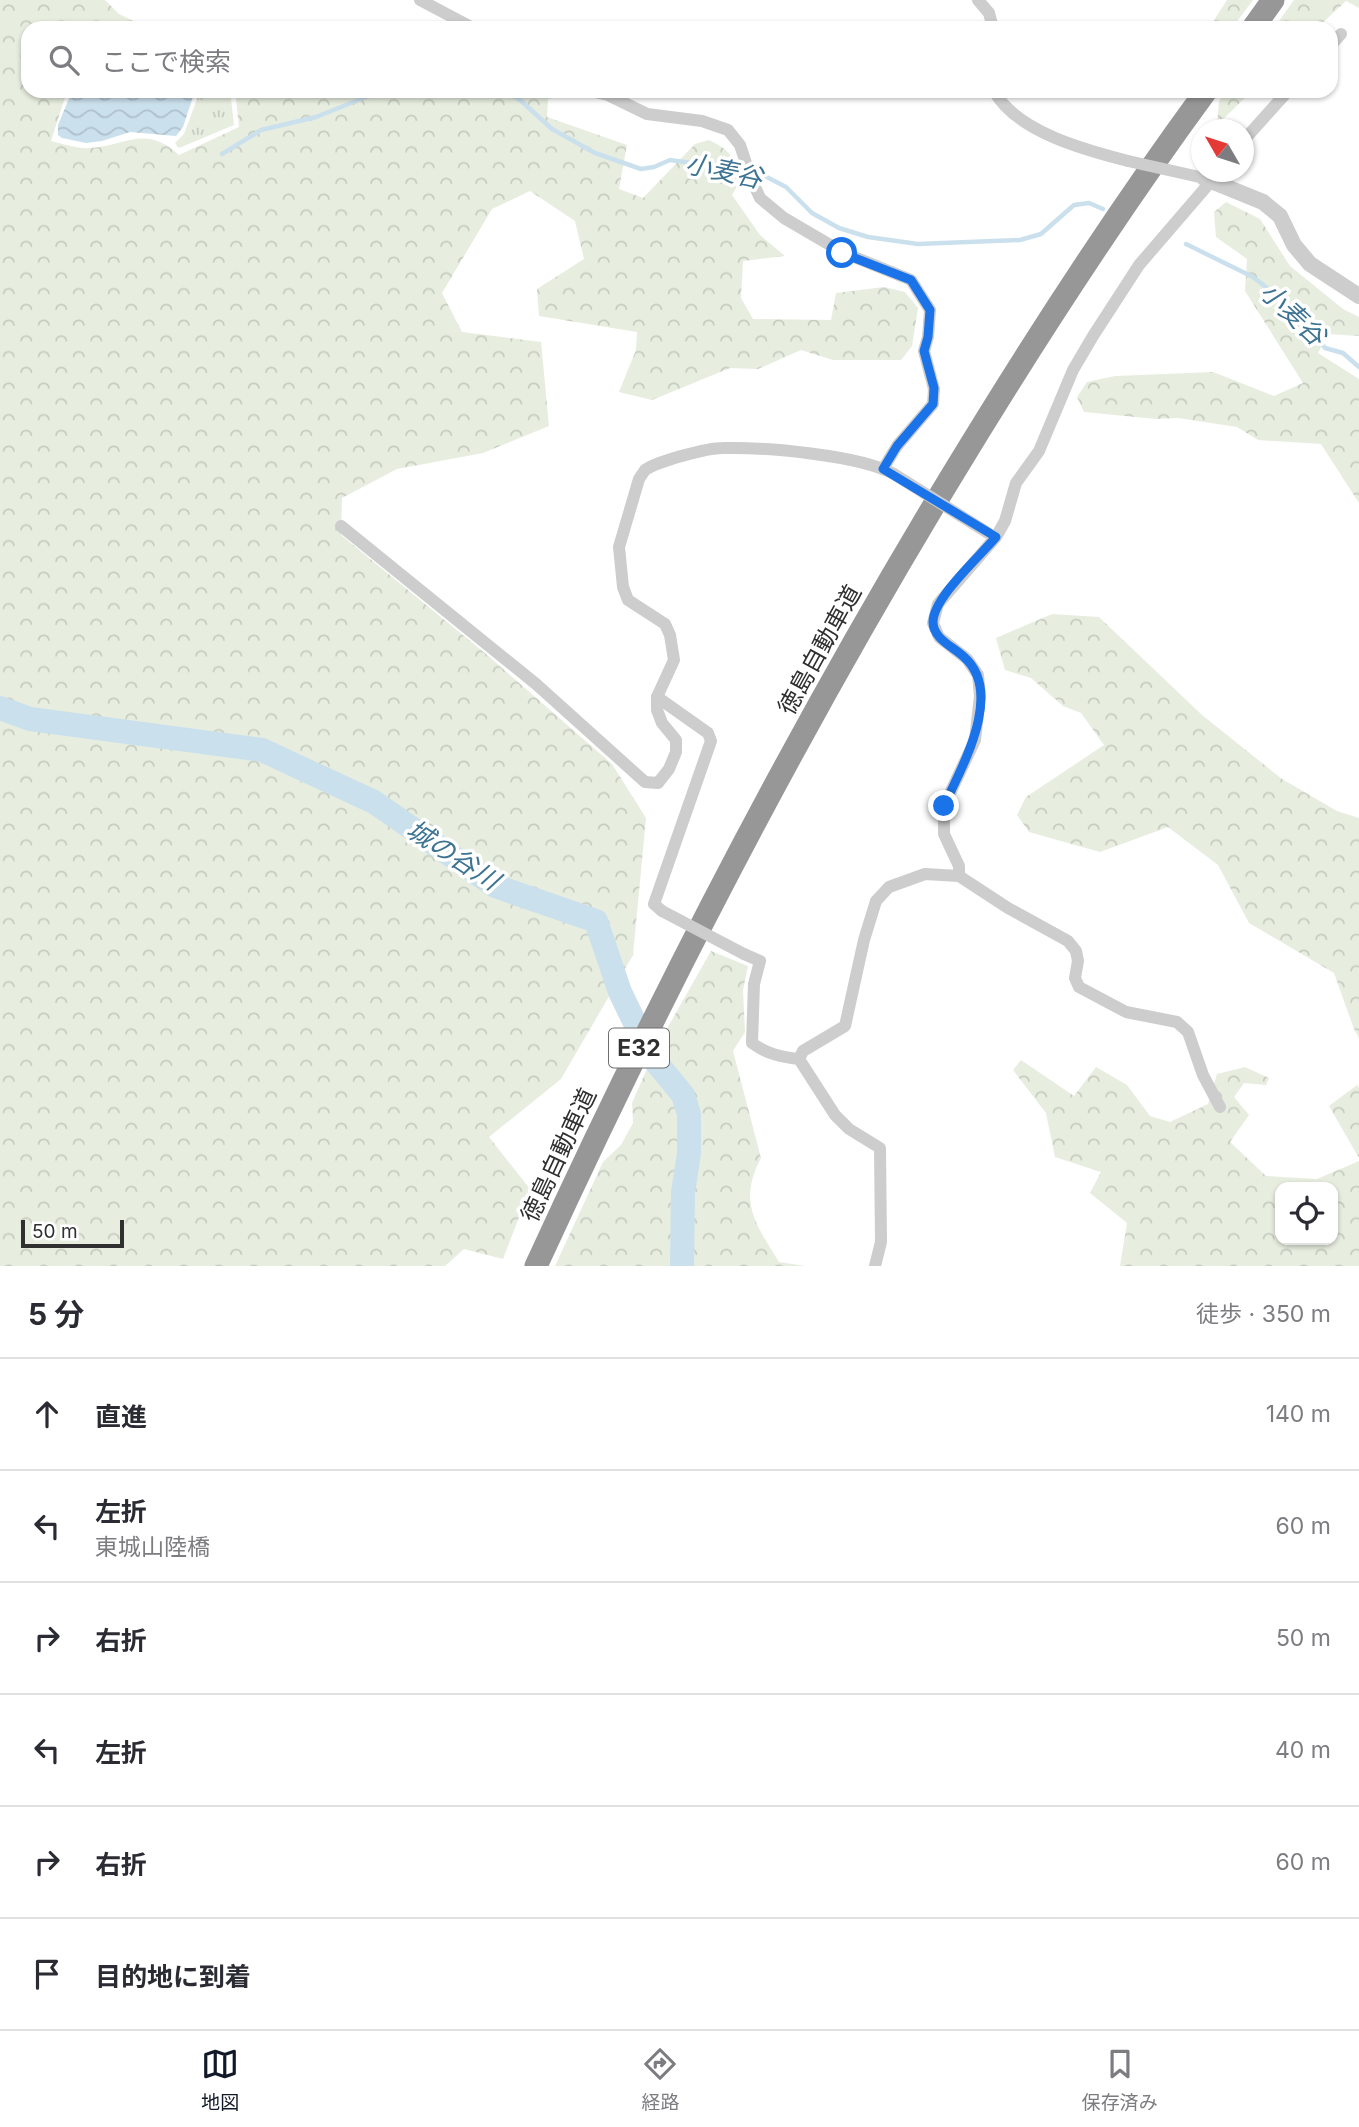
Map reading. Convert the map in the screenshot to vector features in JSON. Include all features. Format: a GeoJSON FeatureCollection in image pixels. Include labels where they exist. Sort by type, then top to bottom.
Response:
{"type":"FeatureCollection","features":[{"type":"Feature","properties":{"kind":"highway"},"geometry":{"type":"LineString","coordinates":[[1258,21],[1273,0]]}},
{"type":"Feature","properties":{"kind":"highway","name":"徳島自動車道"},"geometry":{"type":"LineString","coordinates":[[536,1266],[666,994],[751,830],[881,593],[1029,349],[1201,98]]}},
{"type":"Feature","properties":{"kind":"street"},"geometry":{"type":"LineString","coordinates":[[420,0],[460,21]]}},
{"type":"Feature","properties":{"kind":"street"},"geometry":{"type":"LineString","coordinates":[[978,0],[989,13],[991,21]]}},
{"type":"Feature","properties":{"kind":"street"},"geometry":{"type":"LineString","coordinates":[[1338,37],[1341,34]]}},
{"type":"Feature","properties":{"kind":"street"},"geometry":{"type":"LineString","coordinates":[[614,98],[647,114],[702,121],[728,130],[740,145],[760,198],[784,218],[842,253],[911,280],[930,310],[924,351],[934,388],[933,404],[897,446],[889,472]]}},
{"type":"Feature","properties":{"kind":"street"},"geometry":{"type":"LineString","coordinates":[[999,98],[1008,110],[1047,134],[1098,154],[1191,172]]}},
{"type":"Feature","properties":{"kind":"street"},"geometry":{"type":"LineString","coordinates":[[1254,129],[1282,98]]}},
{"type":"Feature","properties":{"kind":"street"},"geometry":{"type":"LineString","coordinates":[[959,876],[959,866],[944,834],[944,806],[975,740],[981,696],[978,675],[967,659],[939,637],[933,624],[938,604],[1005,521],[1016,483],[1039,451],[1073,370],[1093,336],[1139,265],[1207,182]]}},
{"type":"Feature","properties":{"kind":"street"},"geometry":{"type":"LineString","coordinates":[[1224,182],[1263,202],[1280,216],[1294,245],[1310,264],[1359,296]]}},
{"type":"Feature","properties":{"kind":"street"},"geometry":{"type":"LineString","coordinates":[[341,526],[536,684],[645,782],[658,783],[669,769],[676,752],[676,740],[662,723],[657,710],[657,697],[674,660],[670,635],[665,624],[628,600],[623,587],[619,547],[639,479],[645,470],[700,451],[721,448],[822,456],[889,472],[992,535]]}},
{"type":"Feature","properties":{"kind":"street"},"geometry":{"type":"LineString","coordinates":[[657,697],[708,733],[711,741],[654,904],[662,911],[760,961],[754,984],[752,1043],[763,1051],[780,1057],[799,1059]]}},
{"type":"Feature","properties":{"kind":"street"},"geometry":{"type":"LineString","coordinates":[[799,1059],[803,1051],[845,1026],[864,940],[876,901],[889,887],[925,873],[959,876],[1008,908],[1068,941],[1076,951],[1078,961],[1075,978],[1079,987],[1126,1012],[1177,1022],[1188,1032],[1203,1075],[1220,1107]]}},
{"type":"Feature","properties":{"kind":"street"},"geometry":{"type":"LineString","coordinates":[[799,1059],[835,1115],[849,1129],[880,1148],[881,1242],[875,1266]]}},
{"type":"Feature","properties":{"kind":"green space"},"geometry":{"type":"Polygon","coordinates":[[[0,0],[105,0],[119,14],[134,21],[21,21],[21,98],[65,98],[51,141],[76,147],[90,148],[145,139],[167,146],[179,155],[239,127],[236,98],[554,98],[548,99],[547,117],[627,145],[619,189],[643,198],[695,144],[709,140],[723,148],[731,156],[740,181],[732,195],[760,235],[785,256],[743,261],[741,298],[753,319],[831,320],[836,293],[884,287],[905,292],[918,308],[912,346],[901,360],[833,360],[801,350],[758,369],[730,368],[652,400],[619,392],[636,350],[637,332],[539,316],[537,289],[584,259],[575,221],[530,191],[492,209],[442,293],[462,332],[541,342],[549,426],[483,453],[397,469],[342,498],[341,535],[486,654],[612,764],[646,818],[633,955],[561,1079],[489,1137],[530,1189],[503,1259],[464,1249],[445,1266],[0,1266],[0,0]]]}},
{"type":"Feature","properties":{"kind":"green space"},"geometry":{"type":"Polygon","coordinates":[[[1227,0],[1253,0],[1237,21],[1214,21],[1227,0]]]}},
{"type":"Feature","properties":{"kind":"green space"},"geometry":{"type":"Polygon","coordinates":[[[1294,0],[1359,0],[1359,8],[1346,1],[1325,21],[1279,21],[1294,0]]]}},
{"type":"Feature","properties":{"kind":"green space"},"geometry":{"type":"Polygon","coordinates":[[[197,98],[231,98],[234,125],[179,148],[175,143],[184,134],[197,98]]]}},
{"type":"Feature","properties":{"kind":"green space"},"geometry":{"type":"Polygon","coordinates":[[[1221,98],[1245,98],[1223,119],[1218,119],[1221,98]]]}},
{"type":"Feature","properties":{"kind":"green space"},"geometry":{"type":"Polygon","coordinates":[[[1226,202],[1260,219],[1290,266],[1343,309],[1359,317],[1359,336],[1328,334],[1318,353],[1359,379],[1359,503],[1321,444],[1258,440],[1237,427],[1178,418],[1156,419],[1084,412],[1077,397],[1087,382],[1115,376],[1213,372],[1274,396],[1303,383],[1245,291],[1247,259],[1216,237],[1214,212],[1226,202]]]}},
{"type":"Feature","properties":{"kind":"green space"},"geometry":{"type":"Polygon","coordinates":[[[1052,614],[1099,617],[1202,715],[1282,779],[1337,811],[1359,818],[1359,1038],[1334,973],[1249,923],[1218,865],[1168,827],[1100,852],[1029,832],[1017,815],[1026,797],[1104,745],[1081,713],[1063,706],[1031,678],[1005,670],[996,638],[1052,614]]]}},
{"type":"Feature","properties":{"kind":"green space"},"geometry":{"type":"Polygon","coordinates":[[[711,951],[748,966],[743,990],[745,1032],[733,1051],[761,1158],[751,1187],[752,1212],[779,1262],[805,1266],[555,1266],[603,1162],[621,1145],[633,1123],[632,1103],[656,1048],[711,951]]]}},
{"type":"Feature","properties":{"kind":"green space"},"geometry":{"type":"Polygon","coordinates":[[[1021,1060],[1074,1096],[1096,1067],[1127,1085],[1150,1116],[1170,1122],[1208,1104],[1217,1074],[1245,1067],[1269,1078],[1266,1085],[1244,1083],[1234,1097],[1249,1115],[1230,1142],[1266,1176],[1317,1179],[1359,1161],[1359,1266],[1120,1266],[1127,1223],[1090,1193],[1101,1172],[1055,1157],[1046,1113],[1013,1070],[1021,1060]]]}},
{"type":"Feature","properties":{"kind":"green space"},"geometry":{"type":"Polygon","coordinates":[[[1357,1085],[1359,1088],[1359,1158],[1329,1106],[1357,1085]]]}},
{"type":"Feature","properties":{"kind":"water"},"geometry":{"type":"Polygon","coordinates":[[[69,98],[193,98],[183,127],[176,136],[130,132],[86,143],[62,138],[58,135],[58,125],[69,98]]]}},
{"type":"Feature","properties":{"kind":"waterway","name":"小麦谷"},"geometry":{"type":"LineString","coordinates":[[222,154],[261,130],[316,117],[364,98]]}},
{"type":"Feature","properties":{"kind":"waterway","name":"小麦谷"},"geometry":{"type":"LineString","coordinates":[[517,98],[552,129],[595,153],[641,169],[670,160],[757,172],[786,187],[812,213],[839,228],[868,237],[918,244],[1020,240],[1041,234],[1074,205],[1089,203],[1103,209]]}},
{"type":"Feature","properties":{"kind":"waterway","name":"小麦谷"},"geometry":{"type":"LineString","coordinates":[[1186,244],[1253,277],[1280,298],[1310,328],[1325,348],[1343,353],[1359,367]]}},
{"type":"Feature","properties":{"kind":"waterway","name":"城の谷川"},"geometry":{"type":"LineString","coordinates":[[0,708],[30,719],[262,750],[374,802],[495,886],[596,921],[620,992],[651,1056],[683,1095],[689,1114],[689,1153],[683,1192],[682,1266]]}},
{"type":"Feature","properties":{"kind":"route"},"geometry":{"type":"LineString","coordinates":[[842,253],[911,280],[930,310],[924,351],[934,388],[933,404],[897,446],[883,469],[996,537],[938,604],[933,624],[939,637],[967,659],[978,675],[981,696],[975,740],[944,806]]}}]}
